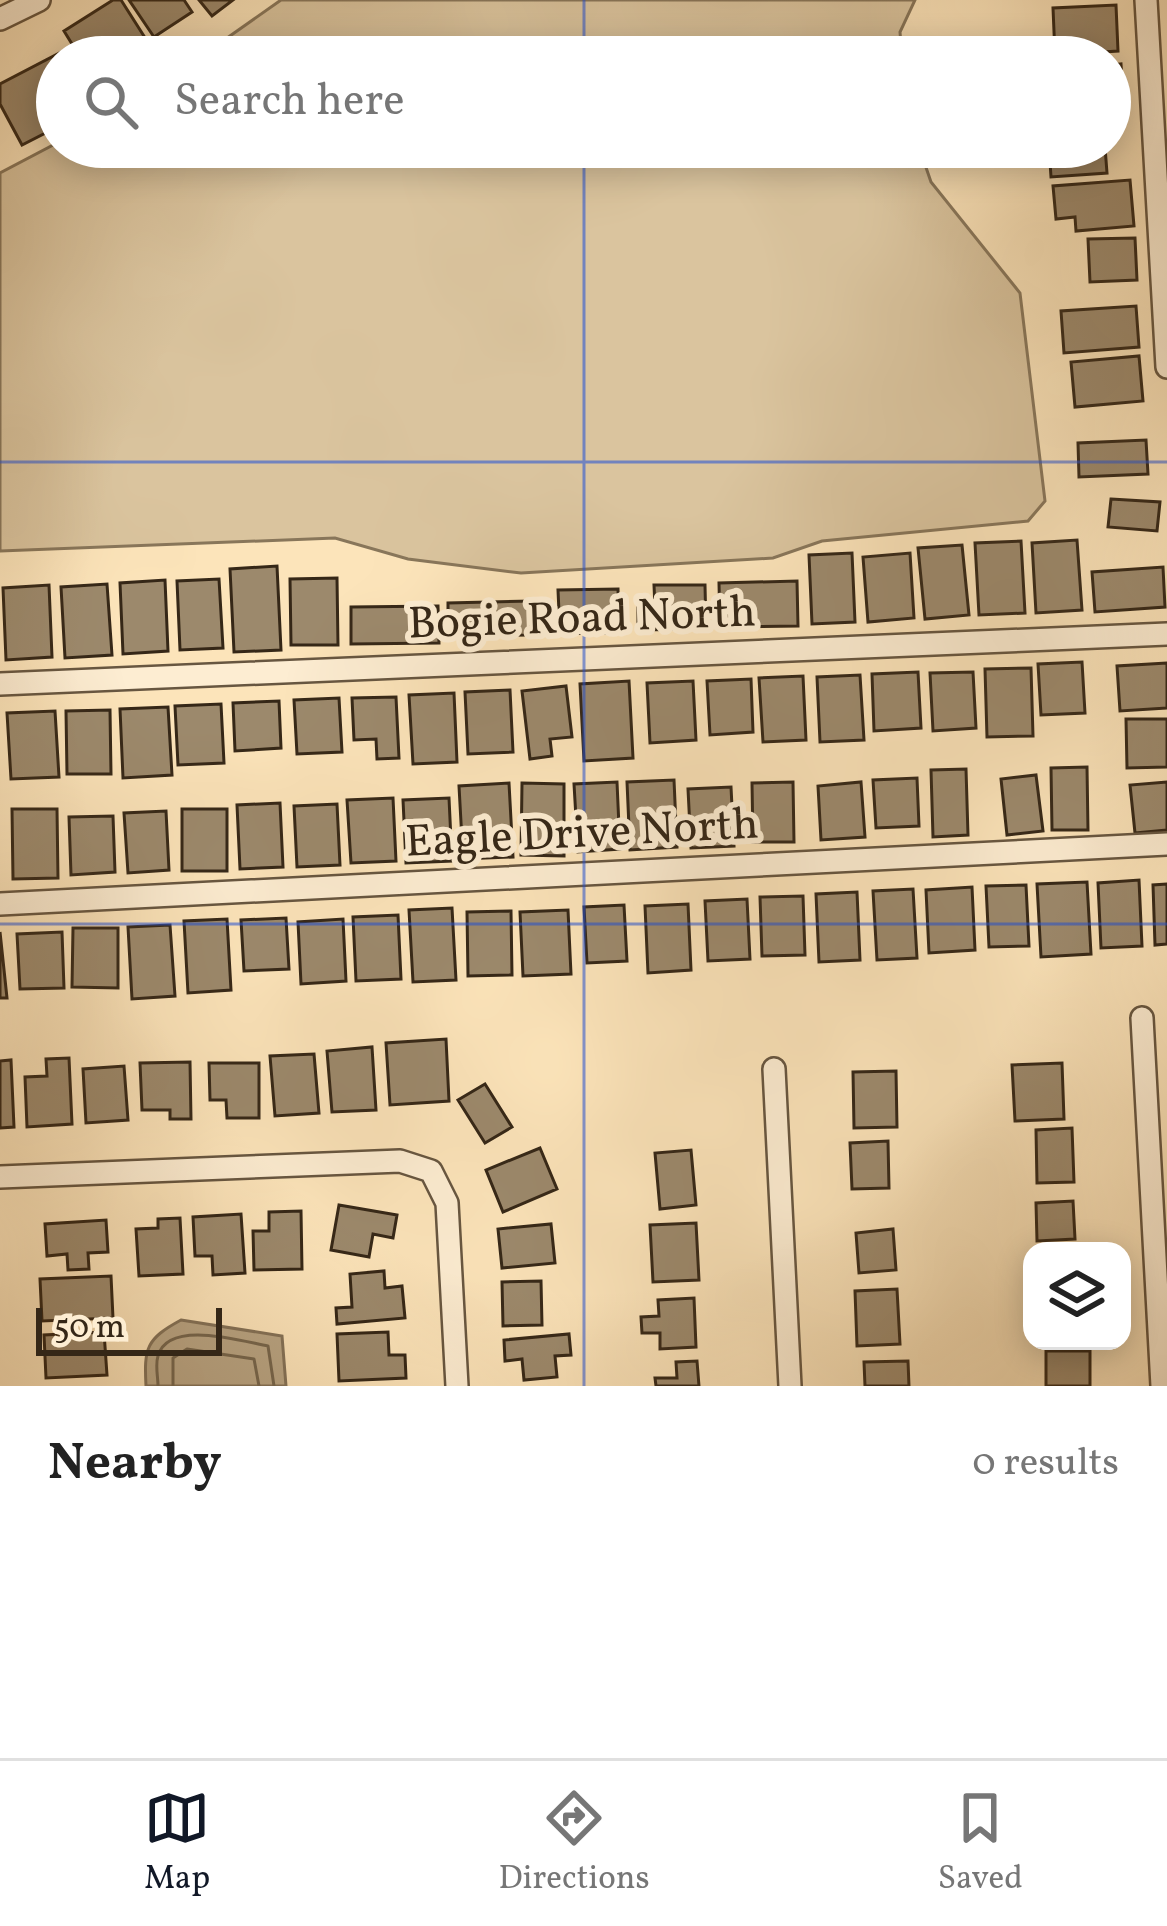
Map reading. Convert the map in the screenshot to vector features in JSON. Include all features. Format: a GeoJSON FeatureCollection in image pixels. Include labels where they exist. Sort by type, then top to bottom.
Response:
{"type":"FeatureCollection","features":[{"type":"Feature","properties":{"kind":"street"},"geometry":{"type":"LineString","coordinates":[[0,19],[39,0]]}},
{"type":"Feature","properties":{"kind":"street"},"geometry":{"type":"LineString","coordinates":[[1146,0],[1167,367]]}},
{"type":"Feature","properties":{"kind":"street","name":"Bogie Road North"},"geometry":{"type":"LineString","coordinates":[[0,683],[1167,634]]}},
{"type":"Feature","properties":{"kind":"street","name":"Eagle Drive North"},"geometry":{"type":"LineString","coordinates":[[0,904],[1167,844]]}},
{"type":"Feature","properties":{"kind":"street"},"geometry":{"type":"LineString","coordinates":[[1142,1018],[1162,1386]]}},
{"type":"Feature","properties":{"kind":"street"},"geometry":{"type":"LineString","coordinates":[[774,1069],[790,1386]]}},
{"type":"Feature","properties":{"kind":"street"},"geometry":{"type":"LineString","coordinates":[[0,1177],[400,1161],[431,1171],[447,1203],[457,1386]]}},
{"type":"Feature","properties":{"kind":"shaded area"},"geometry":{"type":"Polygon","coordinates":[[[281,0],[915,0],[900,36],[230,36],[281,0]]]}},
{"type":"Feature","properties":{"kind":"shaded area"},"geometry":{"type":"Polygon","coordinates":[[[36,154],[36,168],[926,168],[931,182],[1020,293],[1045,501],[1028,521],[822,541],[773,558],[521,573],[408,559],[335,538],[0,551],[0,173],[36,154]]]}},
{"type":"Feature","properties":{"kind":"water"},"geometry":{"type":"Polygon","coordinates":[[[181,1320],[282,1336],[286,1386],[146,1386],[150,1346],[181,1320]]]}},
{"type":"Feature","properties":{"kind":"building"},"geometry":{"type":"Polygon","coordinates":[[[113,0],[121,0],[144,36],[67,36],[64,31],[113,0]]]}},
{"type":"Feature","properties":{"kind":"building"},"geometry":{"type":"Polygon","coordinates":[[[129,0],[184,0],[192,12],[153,36],[129,0]]]}},
{"type":"Feature","properties":{"kind":"building"},"geometry":{"type":"Polygon","coordinates":[[[199,0],[233,0],[212,16],[199,0]]]}},
{"type":"Feature","properties":{"kind":"building"},"geometry":{"type":"Polygon","coordinates":[[[1116,5],[1117,36],[1054,36],[1053,8],[1116,5]]]}},
{"type":"Feature","properties":{"kind":"building"},"geometry":{"type":"Polygon","coordinates":[[[36,65],[36,138],[22,145],[0,104],[0,84],[36,65]]]}},
{"type":"Feature","properties":{"kind":"building"},"geometry":{"type":"Polygon","coordinates":[[[1050,168],[1107,168],[1107,173],[1051,177],[1050,168]]]}},
{"type":"Feature","properties":{"kind":"building"},"geometry":{"type":"Polygon","coordinates":[[[1130,180],[1134,226],[1076,231],[1075,217],[1056,219],[1053,186],[1130,180]]]}},
{"type":"Feature","properties":{"kind":"building"},"geometry":{"type":"Polygon","coordinates":[[[1135,238],[1137,280],[1090,282],[1088,239],[1135,238]]]}},
{"type":"Feature","properties":{"kind":"building"},"geometry":{"type":"Polygon","coordinates":[[[1136,306],[1139,347],[1064,353],[1061,311],[1136,306]]]}},
{"type":"Feature","properties":{"kind":"building"},"geometry":{"type":"Polygon","coordinates":[[[1139,356],[1143,401],[1075,407],[1071,362],[1139,356]]]}},
{"type":"Feature","properties":{"kind":"building"},"geometry":{"type":"Polygon","coordinates":[[[1146,440],[1148,474],[1079,477],[1078,443],[1146,440]]]}},
{"type":"Feature","properties":{"kind":"building"},"geometry":{"type":"Polygon","coordinates":[[[1111,499],[1160,502],[1157,531],[1108,527],[1111,499]]]}},
{"type":"Feature","properties":{"kind":"building"},"geometry":{"type":"Polygon","coordinates":[[[1077,540],[1082,610],[1036,613],[1032,543],[1077,540]]]}},
{"type":"Feature","properties":{"kind":"building"},"geometry":{"type":"Polygon","coordinates":[[[1021,541],[1025,613],[979,615],[975,543],[1021,541]]]}},
{"type":"Feature","properties":{"kind":"building"},"geometry":{"type":"Polygon","coordinates":[[[962,545],[969,615],[925,619],[918,548],[962,545]]]}},
{"type":"Feature","properties":{"kind":"building"},"geometry":{"type":"Polygon","coordinates":[[[852,553],[855,622],[812,624],[809,555],[852,553]]]}},
{"type":"Feature","properties":{"kind":"building"},"geometry":{"type":"Polygon","coordinates":[[[910,553],[914,618],[868,622],[863,557],[910,553]]]}},
{"type":"Feature","properties":{"kind":"building"},"geometry":{"type":"Polygon","coordinates":[[[277,566],[281,650],[234,652],[230,569],[277,566]]]}},
{"type":"Feature","properties":{"kind":"building"},"geometry":{"type":"Polygon","coordinates":[[[1163,567],[1165,607],[1095,612],[1092,572],[1163,567]]]}},
{"type":"Feature","properties":{"kind":"building"},"geometry":{"type":"Polygon","coordinates":[[[337,578],[338,645],[291,645],[290,579],[337,578]]]}},
{"type":"Feature","properties":{"kind":"building"},"geometry":{"type":"Polygon","coordinates":[[[219,579],[223,648],[180,650],[177,581],[219,579]]]}},
{"type":"Feature","properties":{"kind":"building"},"geometry":{"type":"Polygon","coordinates":[[[165,580],[168,651],[123,654],[120,583],[165,580]]]}},
{"type":"Feature","properties":{"kind":"building"},"geometry":{"type":"Polygon","coordinates":[[[797,581],[798,626],[720,627],[719,583],[797,581]]]}},
{"type":"Feature","properties":{"kind":"building"},"geometry":{"type":"Polygon","coordinates":[[[107,584],[112,655],[65,658],[61,587],[107,584]]]}},
{"type":"Feature","properties":{"kind":"building"},"geometry":{"type":"Polygon","coordinates":[[[49,585],[52,657],[6,660],[3,588],[49,585]]]}},
{"type":"Feature","properties":{"kind":"building"},"geometry":{"type":"Polygon","coordinates":[[[654,585],[705,585],[706,629],[638,630],[638,608],[655,608],[654,585]]]}},
{"type":"Feature","properties":{"kind":"building"},"geometry":{"type":"Polygon","coordinates":[[[618,589],[619,633],[539,634],[539,612],[559,612],[558,590],[618,589]]]}},
{"type":"Feature","properties":{"kind":"building"},"geometry":{"type":"Polygon","coordinates":[[[530,601],[530,635],[448,636],[448,603],[530,601]]]}},
{"type":"Feature","properties":{"kind":"building"},"geometry":{"type":"Polygon","coordinates":[[[438,606],[439,643],[351,644],[351,607],[438,606]]]}},
{"type":"Feature","properties":{"kind":"building"},"geometry":{"type":"Polygon","coordinates":[[[1082,662],[1085,713],[1041,715],[1038,664],[1082,662]]]}},
{"type":"Feature","properties":{"kind":"building"},"geometry":{"type":"Polygon","coordinates":[[[1167,663],[1167,708],[1120,711],[1117,666],[1167,663]]]}},
{"type":"Feature","properties":{"kind":"building"},"geometry":{"type":"Polygon","coordinates":[[[1031,668],[1033,736],[987,737],[985,669],[1031,668]]]}},
{"type":"Feature","properties":{"kind":"building"},"geometry":{"type":"Polygon","coordinates":[[[918,672],[921,728],[874,731],[872,674],[918,672]]]}},
{"type":"Feature","properties":{"kind":"building"},"geometry":{"type":"Polygon","coordinates":[[[973,672],[976,728],[933,731],[930,673],[973,672]]]}},
{"type":"Feature","properties":{"kind":"building"},"geometry":{"type":"Polygon","coordinates":[[[860,675],[864,740],[820,742],[817,677],[860,675]]]}},
{"type":"Feature","properties":{"kind":"building"},"geometry":{"type":"Polygon","coordinates":[[[803,676],[806,740],[763,742],[759,678],[803,676]]]}},
{"type":"Feature","properties":{"kind":"building"},"geometry":{"type":"Polygon","coordinates":[[[751,679],[753,732],[710,735],[707,681],[751,679]]]}},
{"type":"Feature","properties":{"kind":"building"},"geometry":{"type":"Polygon","coordinates":[[[629,681],[633,758],[584,761],[580,684],[629,681]]]}},
{"type":"Feature","properties":{"kind":"building"},"geometry":{"type":"Polygon","coordinates":[[[693,681],[696,740],[650,743],[647,683],[693,681]]]}},
{"type":"Feature","properties":{"kind":"building"},"geometry":{"type":"Polygon","coordinates":[[[566,686],[572,737],[550,739],[552,756],[530,759],[522,691],[566,686]]]}},
{"type":"Feature","properties":{"kind":"building"},"geometry":{"type":"Polygon","coordinates":[[[510,690],[513,752],[468,754],[465,692],[510,690]]]}},
{"type":"Feature","properties":{"kind":"building"},"geometry":{"type":"Polygon","coordinates":[[[454,693],[457,762],[413,764],[409,695],[454,693]]]}},
{"type":"Feature","properties":{"kind":"building"},"geometry":{"type":"Polygon","coordinates":[[[396,697],[399,758],[377,759],[376,739],[354,740],[352,698],[396,697]]]}},
{"type":"Feature","properties":{"kind":"building"},"geometry":{"type":"Polygon","coordinates":[[[339,698],[342,752],[297,754],[294,700],[339,698]]]}},
{"type":"Feature","properties":{"kind":"building"},"geometry":{"type":"Polygon","coordinates":[[[279,701],[281,748],[235,751],[233,703],[279,701]]]}},
{"type":"Feature","properties":{"kind":"building"},"geometry":{"type":"Polygon","coordinates":[[[221,704],[224,763],[178,765],[175,706],[221,704]]]}},
{"type":"Feature","properties":{"kind":"building"},"geometry":{"type":"Polygon","coordinates":[[[168,707],[172,775],[123,778],[120,709],[168,707]]]}},
{"type":"Feature","properties":{"kind":"building"},"geometry":{"type":"Polygon","coordinates":[[[110,710],[111,774],[67,774],[66,711],[110,710]]]}},
{"type":"Feature","properties":{"kind":"building"},"geometry":{"type":"Polygon","coordinates":[[[55,711],[59,777],[11,779],[7,713],[55,711]]]}},
{"type":"Feature","properties":{"kind":"building"},"geometry":{"type":"Polygon","coordinates":[[[1126,719],[1167,719],[1167,767],[1127,768],[1126,719]]]}},
{"type":"Feature","properties":{"kind":"building"},"geometry":{"type":"Polygon","coordinates":[[[1087,767],[1088,830],[1052,830],[1051,768],[1087,767]]]}},
{"type":"Feature","properties":{"kind":"building"},"geometry":{"type":"Polygon","coordinates":[[[966,769],[968,835],[933,837],[931,770],[966,769]]]}},
{"type":"Feature","properties":{"kind":"building"},"geometry":{"type":"Polygon","coordinates":[[[1036,775],[1043,831],[1007,835],[1001,779],[1036,775]]]}},
{"type":"Feature","properties":{"kind":"building"},"geometry":{"type":"Polygon","coordinates":[[[917,778],[919,826],[876,828],[873,780],[917,778]]]}},
{"type":"Feature","properties":{"kind":"building"},"geometry":{"type":"Polygon","coordinates":[[[674,780],[677,847],[630,850],[627,782],[674,780]]]}},
{"type":"Feature","properties":{"kind":"building"},"geometry":{"type":"Polygon","coordinates":[[[617,782],[620,849],[578,852],[574,784],[617,782]]]}},
{"type":"Feature","properties":{"kind":"building"},"geometry":{"type":"Polygon","coordinates":[[[793,782],[794,842],[753,842],[752,783],[793,782]]]}},
{"type":"Feature","properties":{"kind":"building"},"geometry":{"type":"Polygon","coordinates":[[[861,782],[865,837],[821,840],[818,786],[861,782]]]}},
{"type":"Feature","properties":{"kind":"building"},"geometry":{"type":"Polygon","coordinates":[[[1167,782],[1167,830],[1135,833],[1130,785],[1167,782]]]}},
{"type":"Feature","properties":{"kind":"building"},"geometry":{"type":"Polygon","coordinates":[[[509,783],[513,857],[463,859],[459,786],[509,783]]]}},
{"type":"Feature","properties":{"kind":"building"},"geometry":{"type":"Polygon","coordinates":[[[522,783],[564,784],[564,856],[521,855],[522,783]]]}},
{"type":"Feature","properties":{"kind":"building"},"geometry":{"type":"Polygon","coordinates":[[[731,787],[734,846],[691,848],[688,789],[731,787]]]}},
{"type":"Feature","properties":{"kind":"building"},"geometry":{"type":"Polygon","coordinates":[[[393,798],[396,861],[351,863],[347,800],[393,798]]]}},
{"type":"Feature","properties":{"kind":"building"},"geometry":{"type":"Polygon","coordinates":[[[449,798],[452,861],[406,863],[403,800],[449,798]]]}},
{"type":"Feature","properties":{"kind":"building"},"geometry":{"type":"Polygon","coordinates":[[[280,803],[283,867],[240,869],[237,805],[280,803]]]}},
{"type":"Feature","properties":{"kind":"building"},"geometry":{"type":"Polygon","coordinates":[[[337,804],[340,865],[297,867],[294,806],[337,804]]]}},
{"type":"Feature","properties":{"kind":"building"},"geometry":{"type":"Polygon","coordinates":[[[12,809],[57,809],[58,878],[13,879],[12,809]]]}},
{"type":"Feature","properties":{"kind":"building"},"geometry":{"type":"Polygon","coordinates":[[[182,809],[227,809],[227,871],[182,871],[182,809]]]}},
{"type":"Feature","properties":{"kind":"building"},"geometry":{"type":"Polygon","coordinates":[[[166,811],[169,870],[128,873],[124,813],[166,811]]]}},
{"type":"Feature","properties":{"kind":"building"},"geometry":{"type":"Polygon","coordinates":[[[113,816],[115,872],[71,875],[69,817],[113,816]]]}},
{"type":"Feature","properties":{"kind":"building"},"geometry":{"type":"Polygon","coordinates":[[[1139,880],[1142,946],[1101,948],[1098,883],[1139,880]]]}},
{"type":"Feature","properties":{"kind":"building"},"geometry":{"type":"Polygon","coordinates":[[[1087,882],[1091,954],[1041,957],[1037,884],[1087,882]]]}},
{"type":"Feature","properties":{"kind":"building"},"geometry":{"type":"Polygon","coordinates":[[[1167,884],[1167,944],[1155,945],[1153,885],[1167,884]]]}},
{"type":"Feature","properties":{"kind":"building"},"geometry":{"type":"Polygon","coordinates":[[[1026,885],[1029,946],[989,947],[986,886],[1026,885]]]}},
{"type":"Feature","properties":{"kind":"building"},"geometry":{"type":"Polygon","coordinates":[[[972,887],[975,950],[929,953],[926,890],[972,887]]]}},
{"type":"Feature","properties":{"kind":"building"},"geometry":{"type":"Polygon","coordinates":[[[913,889],[917,958],[877,960],[873,891],[913,889]]]}},
{"type":"Feature","properties":{"kind":"building"},"geometry":{"type":"Polygon","coordinates":[[[857,892],[860,960],[819,962],[816,894],[857,892]]]}},
{"type":"Feature","properties":{"kind":"building"},"geometry":{"type":"Polygon","coordinates":[[[803,896],[805,955],[762,956],[760,897],[803,896]]]}},
{"type":"Feature","properties":{"kind":"building"},"geometry":{"type":"Polygon","coordinates":[[[747,899],[750,959],[708,961],[705,901],[747,899]]]}},
{"type":"Feature","properties":{"kind":"building"},"geometry":{"type":"Polygon","coordinates":[[[688,904],[691,970],[648,973],[645,906],[688,904]]]}},
{"type":"Feature","properties":{"kind":"building"},"geometry":{"type":"Polygon","coordinates":[[[624,905],[627,961],[587,963],[584,907],[624,905]]]}},
{"type":"Feature","properties":{"kind":"building"},"geometry":{"type":"Polygon","coordinates":[[[452,908],[456,980],[413,982],[409,910],[452,908]]]}},
{"type":"Feature","properties":{"kind":"building"},"geometry":{"type":"Polygon","coordinates":[[[568,910],[571,974],[523,976],[520,912],[568,910]]]}},
{"type":"Feature","properties":{"kind":"building"},"geometry":{"type":"Polygon","coordinates":[[[511,911],[512,975],[468,976],[467,912],[511,911]]]}},
{"type":"Feature","properties":{"kind":"building"},"geometry":{"type":"Polygon","coordinates":[[[398,915],[401,979],[356,981],[353,917],[398,915]]]}},
{"type":"Feature","properties":{"kind":"building"},"geometry":{"type":"Polygon","coordinates":[[[286,918],[289,969],[244,971],[241,920],[286,918]]]}},
{"type":"Feature","properties":{"kind":"building"},"geometry":{"type":"Polygon","coordinates":[[[227,919],[231,990],[188,993],[184,921],[227,919]]]}},
{"type":"Feature","properties":{"kind":"building"},"geometry":{"type":"Polygon","coordinates":[[[343,919],[346,981],[301,984],[298,922],[343,919]]]}},
{"type":"Feature","properties":{"kind":"building"},"geometry":{"type":"Polygon","coordinates":[[[170,925],[175,996],[132,999],[128,927],[170,925]]]}},
{"type":"Feature","properties":{"kind":"building"},"geometry":{"type":"Polygon","coordinates":[[[73,928],[118,928],[118,988],[72,987],[73,928]]]}},
{"type":"Feature","properties":{"kind":"building"},"geometry":{"type":"Polygon","coordinates":[[[0,932],[7,998],[0,998],[0,932]]]}},
{"type":"Feature","properties":{"kind":"building"},"geometry":{"type":"Polygon","coordinates":[[[62,932],[64,988],[20,989],[17,934],[62,932]]]}},
{"type":"Feature","properties":{"kind":"building"},"geometry":{"type":"Polygon","coordinates":[[[446,1039],[449,1101],[390,1105],[386,1043],[446,1039]]]}},
{"type":"Feature","properties":{"kind":"building"},"geometry":{"type":"Polygon","coordinates":[[[372,1047],[376,1110],[332,1112],[327,1051],[372,1047]]]}},
{"type":"Feature","properties":{"kind":"building"},"geometry":{"type":"Polygon","coordinates":[[[314,1054],[319,1113],[275,1116],[270,1056],[314,1054]]]}},
{"type":"Feature","properties":{"kind":"building"},"geometry":{"type":"Polygon","coordinates":[[[69,1058],[72,1124],[27,1127],[25,1077],[47,1076],[46,1059],[69,1058]]]}},
{"type":"Feature","properties":{"kind":"building"},"geometry":{"type":"Polygon","coordinates":[[[11,1060],[14,1127],[0,1128],[0,1061],[11,1060]]]}},
{"type":"Feature","properties":{"kind":"building"},"geometry":{"type":"Polygon","coordinates":[[[190,1062],[191,1119],[170,1119],[170,1110],[142,1110],[140,1063],[190,1062]]]}},
{"type":"Feature","properties":{"kind":"building"},"geometry":{"type":"Polygon","coordinates":[[[209,1063],[259,1063],[259,1118],[227,1118],[226,1100],[210,1100],[209,1063]]]}},
{"type":"Feature","properties":{"kind":"building"},"geometry":{"type":"Polygon","coordinates":[[[1062,1063],[1064,1119],[1015,1121],[1012,1065],[1062,1063]]]}},
{"type":"Feature","properties":{"kind":"building"},"geometry":{"type":"Polygon","coordinates":[[[124,1066],[128,1120],[86,1123],[83,1069],[124,1066]]]}},
{"type":"Feature","properties":{"kind":"building"},"geometry":{"type":"Polygon","coordinates":[[[896,1071],[897,1127],[854,1128],[853,1072],[896,1071]]]}},
{"type":"Feature","properties":{"kind":"building"},"geometry":{"type":"Polygon","coordinates":[[[485,1084],[512,1127],[485,1143],[458,1100],[485,1084]]]}},
{"type":"Feature","properties":{"kind":"building"},"geometry":{"type":"Polygon","coordinates":[[[1072,1128],[1074,1182],[1037,1183],[1036,1130],[1072,1128]]]}},
{"type":"Feature","properties":{"kind":"building"},"geometry":{"type":"Polygon","coordinates":[[[888,1141],[889,1188],[852,1189],[850,1143],[888,1141]]]}},
{"type":"Feature","properties":{"kind":"building"},"geometry":{"type":"Polygon","coordinates":[[[540,1148],[557,1189],[503,1212],[486,1170],[540,1148]]]}},
{"type":"Feature","properties":{"kind":"building"},"geometry":{"type":"Polygon","coordinates":[[[691,1150],[696,1205],[660,1209],[655,1153],[691,1150]]]}},
{"type":"Feature","properties":{"kind":"building"},"geometry":{"type":"Polygon","coordinates":[[[1073,1201],[1075,1239],[1037,1241],[1036,1203],[1073,1201]]]}},
{"type":"Feature","properties":{"kind":"building"},"geometry":{"type":"Polygon","coordinates":[[[339,1205],[397,1215],[393,1238],[373,1234],[369,1257],[331,1250],[339,1205]]]}},
{"type":"Feature","properties":{"kind":"building"},"geometry":{"type":"Polygon","coordinates":[[[301,1211],[302,1269],[254,1270],[253,1231],[269,1231],[269,1212],[301,1211]]]}},
{"type":"Feature","properties":{"kind":"building"},"geometry":{"type":"Polygon","coordinates":[[[241,1214],[245,1273],[213,1275],[212,1256],[195,1256],[193,1217],[241,1214]]]}},
{"type":"Feature","properties":{"kind":"building"},"geometry":{"type":"Polygon","coordinates":[[[180,1218],[183,1274],[139,1276],[136,1229],[158,1228],[158,1219],[180,1218]]]}},
{"type":"Feature","properties":{"kind":"building"},"geometry":{"type":"Polygon","coordinates":[[[106,1220],[108,1252],[88,1253],[89,1269],[68,1270],[67,1254],[47,1256],[45,1224],[106,1220]]]}},
{"type":"Feature","properties":{"kind":"building"},"geometry":{"type":"Polygon","coordinates":[[[696,1223],[699,1280],[653,1282],[650,1225],[696,1223]]]}},
{"type":"Feature","properties":{"kind":"building"},"geometry":{"type":"Polygon","coordinates":[[[551,1224],[555,1263],[502,1268],[498,1229],[551,1224]]]}},
{"type":"Feature","properties":{"kind":"building"},"geometry":{"type":"Polygon","coordinates":[[[893,1229],[896,1270],[859,1273],[856,1233],[893,1229]]]}},
{"type":"Feature","properties":{"kind":"building"},"geometry":{"type":"Polygon","coordinates":[[[384,1271],[385,1288],[402,1286],[405,1318],[337,1324],[336,1308],[352,1307],[350,1274],[384,1271]]]}},
{"type":"Feature","properties":{"kind":"building"},"geometry":{"type":"Polygon","coordinates":[[[111,1276],[113,1318],[42,1321],[40,1279],[111,1276]]]}},
{"type":"Feature","properties":{"kind":"building"},"geometry":{"type":"Polygon","coordinates":[[[541,1281],[542,1325],[503,1326],[502,1282],[541,1281]]]}},
{"type":"Feature","properties":{"kind":"building"},"geometry":{"type":"Polygon","coordinates":[[[897,1289],[900,1344],[857,1346],[855,1291],[897,1289]]]}},
{"type":"Feature","properties":{"kind":"building"},"geometry":{"type":"Polygon","coordinates":[[[694,1298],[696,1347],[660,1349],[660,1333],[642,1333],[641,1317],[659,1316],[658,1300],[694,1298]]]}},
{"type":"Feature","properties":{"kind":"building"},"geometry":{"type":"Polygon","coordinates":[[[104,1332],[107,1375],[46,1378],[44,1335],[104,1332]]]}},
{"type":"Feature","properties":{"kind":"building"},"geometry":{"type":"Polygon","coordinates":[[[388,1332],[389,1355],[405,1355],[406,1378],[339,1381],[337,1334],[388,1332]]]}},
{"type":"Feature","properties":{"kind":"building"},"geometry":{"type":"Polygon","coordinates":[[[569,1334],[571,1355],[555,1356],[557,1377],[524,1380],[522,1359],[505,1361],[504,1340],[569,1334]]]}},
{"type":"Feature","properties":{"kind":"building"},"geometry":{"type":"Polygon","coordinates":[[[1046,1351],[1090,1351],[1090,1386],[1046,1386],[1046,1351]]]}},
{"type":"Feature","properties":{"kind":"building"},"geometry":{"type":"Polygon","coordinates":[[[697,1361],[699,1386],[656,1386],[655,1378],[677,1378],[676,1362],[697,1361]]]}},
{"type":"Feature","properties":{"kind":"building"},"geometry":{"type":"Polygon","coordinates":[[[908,1361],[909,1386],[865,1386],[864,1362],[908,1361]]]}}]}
